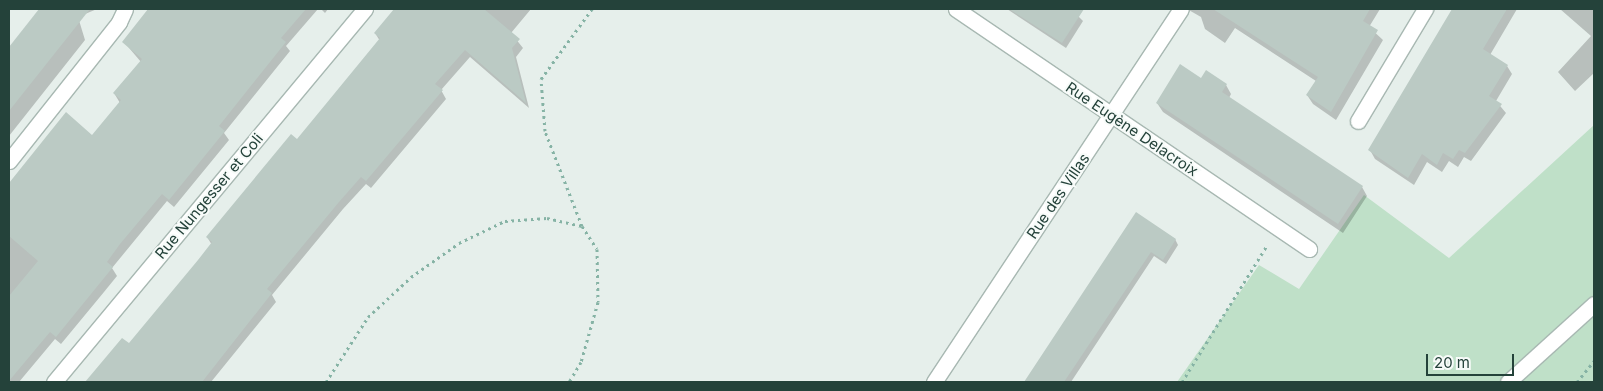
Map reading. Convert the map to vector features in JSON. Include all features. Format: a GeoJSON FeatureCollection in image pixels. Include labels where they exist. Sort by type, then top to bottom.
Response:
{"type":"FeatureCollection","features":[{"type":"Feature","properties":{"kind":"street"},"geometry":{"type":"LineString","coordinates":[[9,161],[119,22],[125,9]]}},
{"type":"Feature","properties":{"kind":"street","name":"Rue Nungesser et Coli"},"geometry":{"type":"LineString","coordinates":[[54,382],[365,9]]}},
{"type":"Feature","properties":{"kind":"street","name":"Rue Eugène Delacroix"},"geometry":{"type":"LineString","coordinates":[[956,9],[1310,249]]}},
{"type":"Feature","properties":{"kind":"street","name":"Rue des Villas"},"geometry":{"type":"LineString","coordinates":[[934,382],[1182,9]]}},
{"type":"Feature","properties":{"kind":"street"},"geometry":{"type":"LineString","coordinates":[[1358,121],[1425,9]]}},
{"type":"Feature","properties":{"kind":"street"},"geometry":{"type":"LineString","coordinates":[[1508,382],[1594,304]]}},
{"type":"Feature","properties":{"kind":"path"},"geometry":{"type":"LineString","coordinates":[[569,382],[581,362],[598,302],[597,249],[582,226],[545,131],[541,79],[592,9]]}},
{"type":"Feature","properties":{"kind":"path"},"geometry":{"type":"LineString","coordinates":[[326,382],[368,317],[411,277],[459,244],[506,221],[547,218],[582,226]]}},
{"type":"Feature","properties":{"kind":"path"},"geometry":{"type":"LineString","coordinates":[[1182,382],[1277,226]]}},
{"type":"Feature","properties":{"kind":"path"},"geometry":{"type":"LineString","coordinates":[[1578,382],[1594,361]]}},
{"type":"Feature","properties":{"kind":"green space"},"geometry":{"type":"Polygon","coordinates":[[[1594,125],[1594,382],[1177,382],[1259,265],[1299,289],[1364,195],[1449,258],[1594,125]]]}},
{"type":"Feature","properties":{"kind":"building"},"geometry":{"type":"Polygon","coordinates":[[[39,9],[90,9],[9,111],[9,47],[39,9]]]}},
{"type":"Feature","properties":{"kind":"building"},"geometry":{"type":"Polygon","coordinates":[[[148,9],[306,9],[281,38],[286,42],[219,126],[225,131],[169,200],[162,194],[120,244],[107,262],[113,267],[56,337],[50,332],[9,381],[9,296],[38,261],[9,236],[9,183],[66,112],[92,135],[121,100],[113,93],[142,59],[122,42],[148,9]]]}},
{"type":"Feature","properties":{"kind":"building"},"geometry":{"type":"Polygon","coordinates":[[[394,9],[484,9],[520,39],[512,48],[526,103],[465,50],[435,84],[443,90],[366,181],[361,177],[267,289],[272,293],[202,382],[85,382],[122,338],[129,343],[198,260],[212,242],[206,237],[291,134],[297,139],[380,38],[374,33],[394,9]]]}},
{"type":"Feature","properties":{"kind":"building"},"geometry":{"type":"Polygon","coordinates":[[[1009,9],[1084,9],[1062,43],[1009,9]]]}},
{"type":"Feature","properties":{"kind":"building"},"geometry":{"type":"Polygon","coordinates":[[[1213,9],[1370,9],[1363,21],[1378,30],[1331,112],[1306,95],[1318,77],[1213,9]]]}},
{"type":"Feature","properties":{"kind":"building"},"geometry":{"type":"Polygon","coordinates":[[[1452,9],[1507,9],[1483,49],[1508,65],[1489,96],[1502,104],[1465,153],[1459,150],[1453,159],[1443,153],[1437,165],[1422,154],[1408,178],[1368,150],[1452,9]]]}},
{"type":"Feature","properties":{"kind":"building"},"geometry":{"type":"Polygon","coordinates":[[[1180,64],[1201,78],[1206,70],[1227,84],[1222,92],[1363,186],[1338,224],[1156,103],[1180,64]]]}},
{"type":"Feature","properties":{"kind":"building"},"geometry":{"type":"Polygon","coordinates":[[[1136,212],[1176,239],[1163,260],[1151,252],[1064,382],[1024,382],[1136,212]]]}}]}
